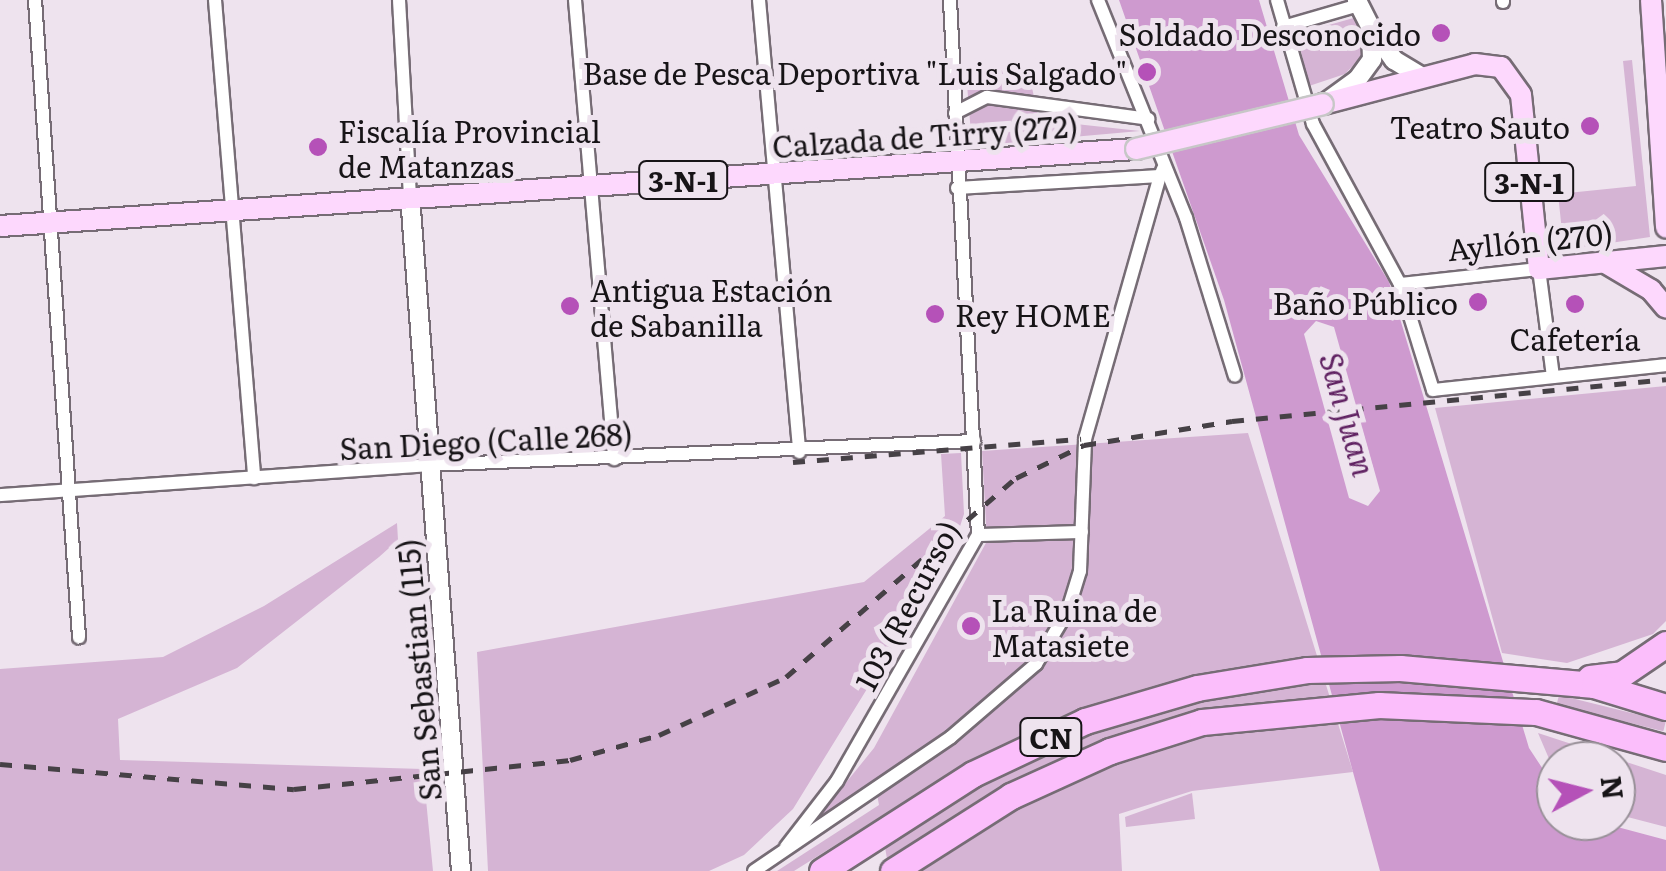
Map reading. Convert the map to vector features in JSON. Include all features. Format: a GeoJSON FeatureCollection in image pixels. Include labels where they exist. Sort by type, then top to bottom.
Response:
{"type":"FeatureCollection","features":[{"type":"Feature","properties":{"kind":"highway","name":"CN"},"geometry":{"type":"LineString","coordinates":[[1525,677],[1622,674],[1666,644]]}},
{"type":"Feature","properties":{"kind":"highway","name":"CN"},"geometry":{"type":"LineString","coordinates":[[822,871],[973,774],[1085,720],[1197,688],[1307,670],[1385,668],[1594,685],[1666,707]]}},
{"type":"Feature","properties":{"kind":"highway","name":"CN"},"geometry":{"type":"LineString","coordinates":[[893,871],[1011,796],[1110,752],[1202,722],[1319,707],[1536,712],[1666,748]]}},
{"type":"Feature","properties":{"kind":"main road"},"geometry":{"type":"LineString","coordinates":[[1651,0],[1666,228]]}},
{"type":"Feature","properties":{"kind":"main road"},"geometry":{"type":"LineString","coordinates":[[1358,3],[1394,60],[1421,76]]}},
{"type":"Feature","properties":{"kind":"main road"},"geometry":{"type":"LineString","coordinates":[[1324,104],[1368,70],[1376,47],[1371,28]]}},
{"type":"Feature","properties":{"kind":"main road","name":"3-N-1"},"geometry":{"type":"LineString","coordinates":[[1324,104],[1421,76],[1494,65],[1514,77],[1520,94],[1539,268]]}},
{"type":"Feature","properties":{"kind":"main road","name":"Calzada de Tirry (272)"},"geometry":{"type":"LineString","coordinates":[[0,226],[1136,149],[1324,104]]}},
{"type":"Feature","properties":{"kind":"main road","name":"San Sebastian (115)"},"geometry":{"type":"LineString","coordinates":[[410,196],[462,871]]}},
{"type":"Feature","properties":{"kind":"main road","name":"Ayllón (270)"},"geometry":{"type":"LineString","coordinates":[[1539,268],[1666,256]]}},
{"type":"Feature","properties":{"kind":"main road"},"geometry":{"type":"LineString","coordinates":[[1606,264],[1651,290],[1666,308]]}},
{"type":"Feature","properties":{"kind":"street"},"geometry":{"type":"LineString","coordinates":[[35,0],[79,637]]}},
{"type":"Feature","properties":{"kind":"street"},"geometry":{"type":"LineString","coordinates":[[215,0],[254,478]]}},
{"type":"Feature","properties":{"kind":"street"},"geometry":{"type":"LineString","coordinates":[[398,0],[410,196]]}},
{"type":"Feature","properties":{"kind":"street"},"geometry":{"type":"LineString","coordinates":[[576,0],[614,459]]}},
{"type":"Feature","properties":{"kind":"street"},"geometry":{"type":"LineString","coordinates":[[759,0],[799,452]]}},
{"type":"Feature","properties":{"kind":"street","name":"103 (Recurso)"},"geometry":{"type":"LineString","coordinates":[[786,847],[837,781],[978,535],[950,0]]}},
{"type":"Feature","properties":{"kind":"street"},"geometry":{"type":"LineString","coordinates":[[1098,0],[1148,119],[1235,376]]}},
{"type":"Feature","properties":{"kind":"street"},"geometry":{"type":"LineString","coordinates":[[1276,0],[1323,146],[1400,284],[1432,390],[1666,364]]}},
{"type":"Feature","properties":{"kind":"street"},"geometry":{"type":"LineString","coordinates":[[1283,26],[1358,3]]}},
{"type":"Feature","properties":{"kind":"street"},"geometry":{"type":"LineString","coordinates":[[955,113],[987,97],[1148,119]]}},
{"type":"Feature","properties":{"kind":"street"},"geometry":{"type":"LineString","coordinates":[[957,188],[1163,169]]}},
{"type":"Feature","properties":{"kind":"street"},"geometry":{"type":"LineString","coordinates":[[754,871],[951,737],[1036,664],[1068,610],[1082,532],[1085,439],[1163,169]]}},
{"type":"Feature","properties":{"kind":"street"},"geometry":{"type":"LineString","coordinates":[[1539,268],[1553,377]]}},
{"type":"Feature","properties":{"kind":"street","name":"Ayllón (270)"},"geometry":{"type":"LineString","coordinates":[[1400,284],[1539,268]]}},
{"type":"Feature","properties":{"kind":"street","name":"San Diego (Calle 268)"},"geometry":{"type":"LineString","coordinates":[[0,495],[428,465],[799,452],[974,441]]}},
{"type":"Feature","properties":{"kind":"street"},"geometry":{"type":"LineString","coordinates":[[978,535],[1082,532]]}},
{"type":"Feature","properties":{"kind":"shaded area"},"geometry":{"type":"Polygon","coordinates":[[[1357,17],[1365,53],[1345,74],[1309,86],[1297,34],[1357,17]]]}},
{"type":"Feature","properties":{"kind":"shaded area"},"geometry":{"type":"Polygon","coordinates":[[[1632,60],[1650,237],[1564,250],[1558,194],[1636,186],[1623,61],[1632,60]]]}},
{"type":"Feature","properties":{"kind":"shaded area"},"geometry":{"type":"Polygon","coordinates":[[[1028,69],[1039,120],[1140,131],[972,146],[966,72],[1028,69]]]}},
{"type":"Feature","properties":{"kind":"shaded area"},"geometry":{"type":"Polygon","coordinates":[[[1666,386],[1666,621],[1653,634],[1567,663],[1502,653],[1435,408],[1666,386]]]}},
{"type":"Feature","properties":{"kind":"shaded area"},"geometry":{"type":"Polygon","coordinates":[[[1248,433],[1353,772],[1192,791],[1119,814],[1122,871],[889,871],[880,817],[794,871],[777,871],[879,805],[875,784],[815,821],[874,748],[987,541],[982,451],[1248,433]]]}},
{"type":"Feature","properties":{"kind":"shaded area"},"geometry":{"type":"Polygon","coordinates":[[[961,453],[964,514],[952,551],[793,809],[744,855],[709,871],[488,871],[477,652],[864,582],[945,516],[941,454],[961,453]]]}},
{"type":"Feature","properties":{"kind":"shaded area"},"geometry":{"type":"Polygon","coordinates":[[[397,523],[398,540],[237,668],[118,719],[120,760],[423,769],[433,871],[0,871],[0,669],[163,657],[264,606],[397,523]]]}},
{"type":"Feature","properties":{"kind":"shaded area"},"geometry":{"type":"Polygon","coordinates":[[[1559,695],[1666,722],[1663,731],[1557,705],[1559,695]]]}},
{"type":"Feature","properties":{"kind":"shaded area"},"geometry":{"type":"Polygon","coordinates":[[[1538,733],[1562,741],[1541,741],[1538,733]]]}},
{"type":"Feature","properties":{"kind":"shaded area"},"geometry":{"type":"Polygon","coordinates":[[[1636,765],[1666,775],[1666,827],[1636,819],[1636,765]]]}},
{"type":"Feature","properties":{"kind":"shaded area"},"geometry":{"type":"Polygon","coordinates":[[[1192,793],[1195,819],[1126,827],[1125,817],[1192,793]]]}},
{"type":"Feature","properties":{"kind":"water","name":"San Juan"},"geometry":{"type":"Polygon","coordinates":[[[1119,0],[1259,0],[1299,135],[1389,282],[1529,748],[1536,759],[1536,841],[1636,841],[1636,832],[1666,840],[1666,871],[1380,871],[1224,300],[1119,0]]]}},
{"type":"Feature","properties":{"kind":"pier"},"geometry":{"type":"Polygon","coordinates":[[[1316,321],[1334,327],[1380,491],[1368,506],[1349,498],[1304,334],[1316,321]]]}},
{"type":"Feature","properties":{"kind":"railway"},"geometry":{"type":"LineString","coordinates":[[0,764],[294,789],[570,760],[659,735],[786,677],[1016,478],[1084,445],[1232,421],[1666,379]]}},
{"type":"Feature","properties":{"kind":"railway"},"geometry":{"type":"LineString","coordinates":[[793,462],[1081,439]]}},
{"type":"Feature","properties":{"kind":"place","name":"Soldado Desconocido"},"geometry":{"type":"Point","coordinates":[1441,33]}},
{"type":"Feature","properties":{"kind":"place","name":"Base de Pesca Deportiva \"Luis Salgado\""},"geometry":{"type":"Point","coordinates":[1147,72]}},
{"type":"Feature","properties":{"kind":"place","name":"Teatro Sauto"},"geometry":{"type":"Point","coordinates":[1590,126]}},
{"type":"Feature","properties":{"kind":"place","name":"Fiscalía Provincial de Matanzas"},"geometry":{"type":"Point","coordinates":[318,147]}},
{"type":"Feature","properties":{"kind":"place","name":"Baño Público"},"geometry":{"type":"Point","coordinates":[1478,302]}},
{"type":"Feature","properties":{"kind":"place","name":"Cafetería"},"geometry":{"type":"Point","coordinates":[1575,304]}},
{"type":"Feature","properties":{"kind":"place","name":"Antigua Estación de Sabanilla"},"geometry":{"type":"Point","coordinates":[570,306]}},
{"type":"Feature","properties":{"kind":"place","name":"Rey HOME"},"geometry":{"type":"Point","coordinates":[935,314]}},
{"type":"Feature","properties":{"kind":"place","name":"La Ruina de Matasiete"},"geometry":{"type":"Point","coordinates":[971,626]}}]}
